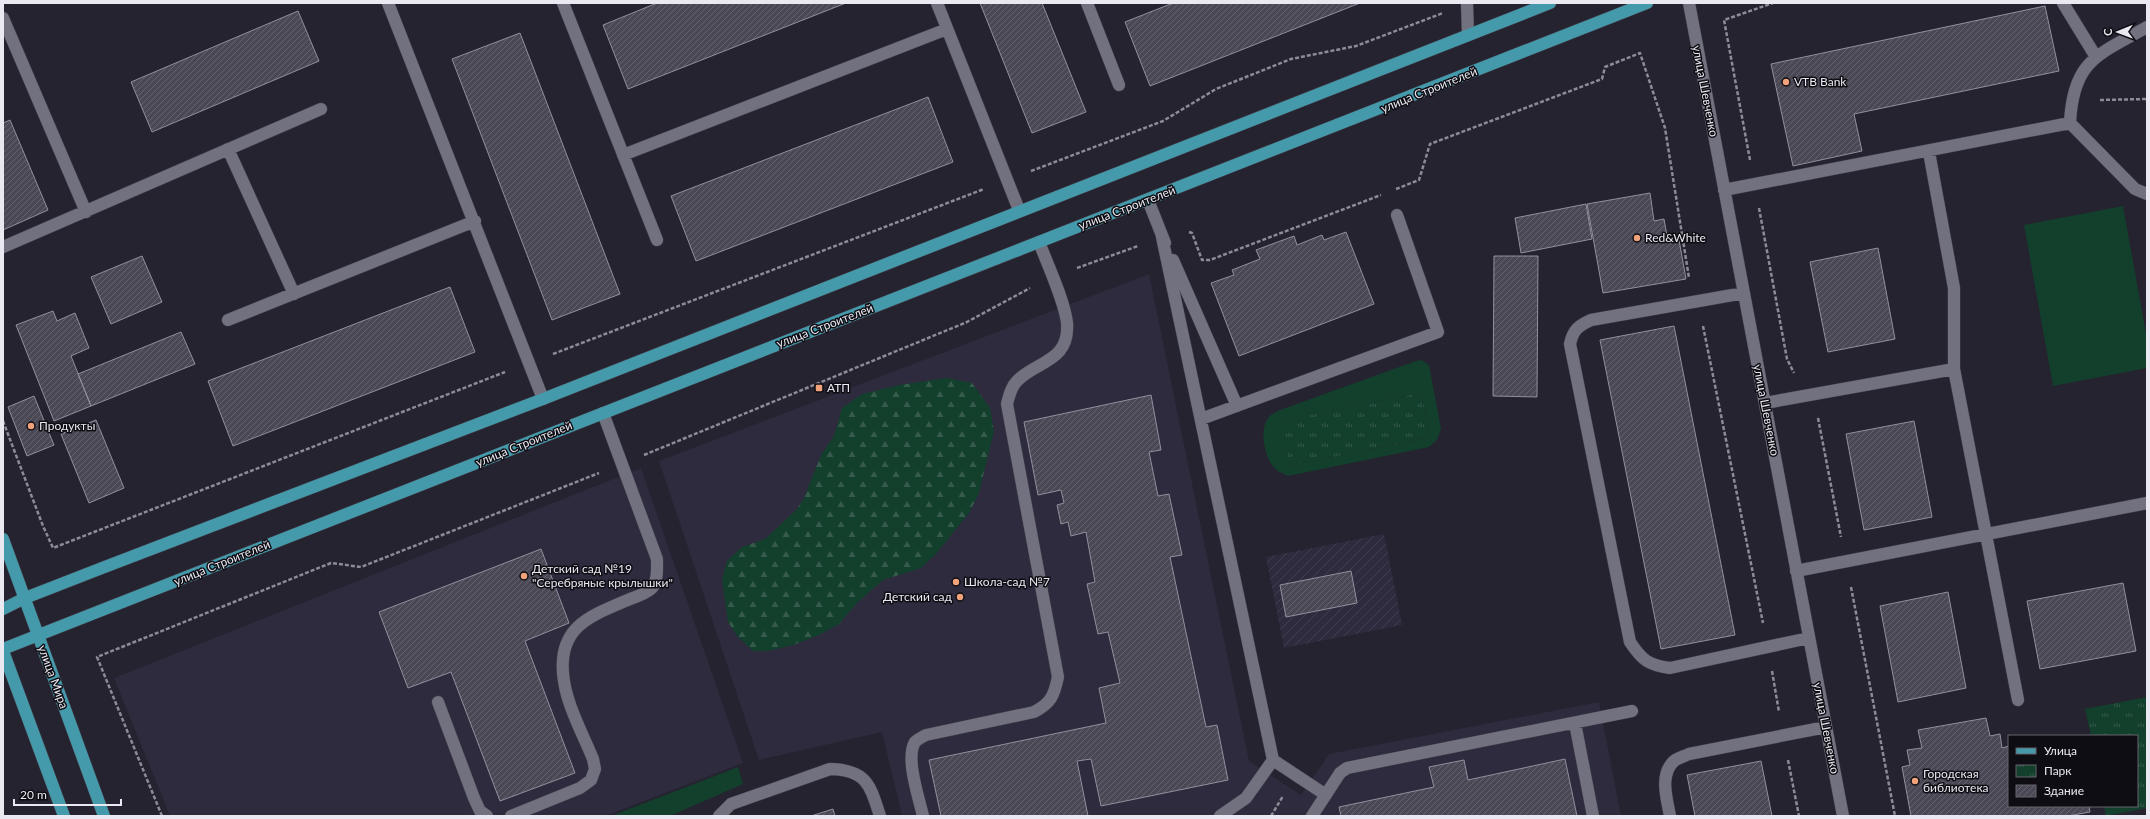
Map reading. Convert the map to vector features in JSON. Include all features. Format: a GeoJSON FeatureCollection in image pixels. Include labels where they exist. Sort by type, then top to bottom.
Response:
{"type":"FeatureCollection","features":[{"type":"Feature","properties":{"kind":"main road"},"geometry":{"type":"LineString","coordinates":[[3,609],[25,598],[543,399],[1019,210],[1550,3]]}},
{"type":"Feature","properties":{"kind":"main road","name":"улица Строителей"},"geometry":{"type":"LineString","coordinates":[[3,650],[1647,3]]}},
{"type":"Feature","properties":{"kind":"main road","name":"улица Мира"},"geometry":{"type":"LineString","coordinates":[[3,538],[105,816]]}},
{"type":"Feature","properties":{"kind":"main road"},"geometry":{"type":"LineString","coordinates":[[3,650],[64,816]]}},
{"type":"Feature","properties":{"kind":"street"},"geometry":{"type":"LineString","coordinates":[[388,3],[475,221],[543,399]]}},
{"type":"Feature","properties":{"kind":"street"},"geometry":{"type":"LineString","coordinates":[[563,3],[656,240]]}},
{"type":"Feature","properties":{"kind":"street"},"geometry":{"type":"LineString","coordinates":[[937,3],[1019,210]]}},
{"type":"Feature","properties":{"kind":"street"},"geometry":{"type":"LineString","coordinates":[[1087,3],[1119,85]]}},
{"type":"Feature","properties":{"kind":"street"},"geometry":{"type":"LineString","coordinates":[[1467,3],[1468,35]]}},
{"type":"Feature","properties":{"kind":"street","name":"улица Шевченко"},"geometry":{"type":"LineString","coordinates":[[1689,3],[1843,816]]}},
{"type":"Feature","properties":{"kind":"street"},"geometry":{"type":"LineString","coordinates":[[2063,3],[2096,57]]}},
{"type":"Feature","properties":{"kind":"street"},"geometry":{"type":"LineString","coordinates":[[3,18],[86,212]]}},
{"type":"Feature","properties":{"kind":"street"},"geometry":{"type":"LineString","coordinates":[[2147,27],[2096,57],[2081,72],[2071,100],[2070,123],[2135,189],[2147,194]]}},
{"type":"Feature","properties":{"kind":"street"},"geometry":{"type":"LineString","coordinates":[[623,155],[947,29]]}},
{"type":"Feature","properties":{"kind":"street"},"geometry":{"type":"LineString","coordinates":[[3,247],[322,109]]}},
{"type":"Feature","properties":{"kind":"street"},"geometry":{"type":"LineString","coordinates":[[1724,190],[1929,152],[2070,123]]}},
{"type":"Feature","properties":{"kind":"street"},"geometry":{"type":"LineString","coordinates":[[228,149],[294,294]]}},
{"type":"Feature","properties":{"kind":"street"},"geometry":{"type":"LineString","coordinates":[[1929,152],[1954,288],[1954,369],[2018,700]]}},
{"type":"Feature","properties":{"kind":"street"},"geometry":{"type":"LineString","coordinates":[[1148,200],[1162,237],[1236,406]]}},
{"type":"Feature","properties":{"kind":"street"},"geometry":{"type":"LineString","coordinates":[[1201,419],[1438,332],[1398,215]]}},
{"type":"Feature","properties":{"kind":"street"},"geometry":{"type":"LineString","coordinates":[[228,320],[475,221]]}},
{"type":"Feature","properties":{"kind":"street"},"geometry":{"type":"LineString","coordinates":[[1162,237],[1273,760],[1326,795]]}},
{"type":"Feature","properties":{"kind":"street"},"geometry":{"type":"LineString","coordinates":[[922,816],[910,759],[916,740],[926,735],[1034,712],[1046,705],[1055,692],[1058,677],[1007,404],[1009,395],[1017,381],[1060,351],[1066,338],[1067,322],[1039,242]]}},
{"type":"Feature","properties":{"kind":"street"},"geometry":{"type":"LineString","coordinates":[[1744,293],[1591,320],[1579,325],[1572,332],[1570,344],[1628,635],[1630,642],[1640,657],[1654,666],[1670,668],[1809,638]]}},
{"type":"Feature","properties":{"kind":"street"},"geometry":{"type":"LineString","coordinates":[[1765,403],[1954,369]]}},
{"type":"Feature","properties":{"kind":"street"},"geometry":{"type":"LineString","coordinates":[[511,816],[580,788],[591,780],[595,769],[593,759],[568,698],[562,672],[565,650],[570,635],[585,619],[651,588],[657,577],[657,559],[603,413]]}},
{"type":"Feature","properties":{"kind":"street"},"geometry":{"type":"LineString","coordinates":[[1796,571],[2147,503]]}},
{"type":"Feature","properties":{"kind":"street"},"geometry":{"type":"LineString","coordinates":[[438,702],[474,798],[480,811],[487,816]]}},
{"type":"Feature","properties":{"kind":"street"},"geometry":{"type":"LineString","coordinates":[[1312,816],[1340,773],[1347,768],[1632,711]]}},
{"type":"Feature","properties":{"kind":"street"},"geometry":{"type":"LineString","coordinates":[[1575,723],[1593,816]]}},
{"type":"Feature","properties":{"kind":"street"},"geometry":{"type":"LineString","coordinates":[[1670,816],[1665,790],[1666,773],[1675,761],[1689,754],[1826,728]]}},
{"type":"Feature","properties":{"kind":"street"},"geometry":{"type":"LineString","coordinates":[[1220,816],[1246,798],[1273,760]]}},
{"type":"Feature","properties":{"kind":"street"},"geometry":{"type":"LineString","coordinates":[[719,816],[732,804],[830,769],[846,770],[859,775],[871,787],[880,816]]}},
{"type":"Feature","properties":{"kind":"path"},"geometry":{"type":"LineString","coordinates":[[3,421],[43,526],[53,548],[530,363],[1163,121],[1216,89],[1291,59],[1356,46],[1467,3]]}},
{"type":"Feature","properties":{"kind":"path"},"geometry":{"type":"LineString","coordinates":[[1724,20],[1773,3]]}},
{"type":"Feature","properties":{"kind":"path"},"geometry":{"type":"LineString","coordinates":[[1389,192],[1419,180],[1430,144],[1602,79],[1605,67],[1640,53],[1665,128],[1692,290],[1698,301],[1768,647],[1799,816]]}},
{"type":"Feature","properties":{"kind":"path"},"geometry":{"type":"LineString","coordinates":[[2071,100],[2147,100]]}},
{"type":"Feature","properties":{"kind":"path"},"geometry":{"type":"LineString","coordinates":[[162,816],[98,657],[331,563],[361,567],[622,464],[967,322],[1022,291],[1162,237],[1184,230],[1192,233],[1202,260],[1210,260],[1382,194]]}},
{"type":"Feature","properties":{"kind":"shaded area","name":"Детский сад"},"geometry":{"type":"Polygon","coordinates":[[[1149,274],[1249,761],[1301,795],[1329,754],[1599,702],[1621,816],[902,816],[882,732],[759,760],[659,461],[1149,274]]]}},
{"type":"Feature","properties":{"kind":"shaded area","name":"Детский сад №19 \"Серебряные крылышки\""},"geometry":{"type":"Polygon","coordinates":[[[641,468],[743,763],[605,816],[170,816],[114,678],[641,468]]]}},
{"type":"Feature","properties":{"kind":"shaded area"},"geometry":{"type":"Polygon","coordinates":[[[1384,534],[1402,625],[1284,648],[1266,557],[1384,534]]]}},
{"type":"Feature","properties":{"kind":"green space"},"geometry":{"type":"Polygon","coordinates":[[[2123,206],[2147,339],[2147,368],[2053,386],[2024,225],[2123,206]]]}},
{"type":"Feature","properties":{"kind":"green space"},"geometry":{"type":"Polygon","coordinates":[[[1422,360],[1429,365],[1441,429],[1437,440],[1429,447],[1288,476],[1277,470],[1272,465],[1265,448],[1263,434],[1266,422],[1271,415],[1280,410],[1422,360]],[[1421,393],[1281,421],[1290,466],[1430,437],[1421,393]]]}},
{"type":"Feature","properties":{"kind":"green space"},"geometry":{"type":"Polygon","coordinates":[[[947,378],[972,383],[990,408],[994,431],[979,493],[969,513],[936,554],[921,568],[883,580],[858,602],[839,624],[819,635],[793,645],[768,651],[753,651],[738,637],[728,622],[722,580],[727,561],[742,547],[765,539],[797,509],[804,498],[821,455],[834,436],[842,408],[862,394],[899,385],[947,378]]]}},
{"type":"Feature","properties":{"kind":"green space"},"geometry":{"type":"Polygon","coordinates":[[[1421,393],[1430,437],[1290,466],[1280,421],[1421,393]]]}},
{"type":"Feature","properties":{"kind":"green space"},"geometry":{"type":"Polygon","coordinates":[[[2147,697],[2147,808],[2106,816],[2104,807],[2138,807],[2138,735],[2091,735],[2085,709],[2147,697]]]}},
{"type":"Feature","properties":{"kind":"green space"},"geometry":{"type":"Polygon","coordinates":[[[738,767],[743,784],[670,816],[611,816],[738,767]]]}},
{"type":"Feature","properties":{"kind":"building"},"geometry":{"type":"Polygon","coordinates":[[[657,3],[846,3],[628,89],[603,25],[657,3]]]}},
{"type":"Feature","properties":{"kind":"building"},"geometry":{"type":"Polygon","coordinates":[[[980,3],[1042,3],[1086,112],[1032,133],[980,3]]]}},
{"type":"Feature","properties":{"kind":"building"},"geometry":{"type":"Polygon","coordinates":[[[1173,3],[1360,3],[1150,86],[1125,22],[1173,3]]]}},
{"type":"Feature","properties":{"kind":"building"},"geometry":{"type":"Polygon","coordinates":[[[2045,6],[2059,71],[1854,114],[1862,151],[1793,166],[1771,64],[2045,6]]]}},
{"type":"Feature","properties":{"kind":"building"},"geometry":{"type":"Polygon","coordinates":[[[298,11],[319,61],[152,132],[131,82],[298,11]]]}},
{"type":"Feature","properties":{"kind":"building"},"geometry":{"type":"Polygon","coordinates":[[[520,33],[620,294],[552,320],[452,59],[520,33]]]}},
{"type":"Feature","properties":{"kind":"building"},"geometry":{"type":"Polygon","coordinates":[[[928,97],[953,162],[696,261],[671,196],[928,97]]]}},
{"type":"Feature","properties":{"kind":"building"},"geometry":{"type":"Polygon","coordinates":[[[10,120],[48,210],[3,230],[3,123],[10,120]]]}},
{"type":"Feature","properties":{"kind":"building"},"geometry":{"type":"Polygon","coordinates":[[[1650,193],[1654,221],[1664,219],[1668,242],[1679,240],[1686,279],[1603,293],[1587,204],[1650,193]]]}},
{"type":"Feature","properties":{"kind":"building"},"geometry":{"type":"Polygon","coordinates":[[[1586,204],[1592,239],[1521,253],[1515,218],[1586,204]]]}},
{"type":"Feature","properties":{"kind":"building"},"geometry":{"type":"Polygon","coordinates":[[[1346,232],[1374,304],[1239,356],[1211,283],[1234,275],[1232,270],[1260,259],[1256,250],[1294,236],[1297,245],[1322,235],[1324,240],[1346,232]]]}},
{"type":"Feature","properties":{"kind":"building"},"geometry":{"type":"Polygon","coordinates":[[[1878,248],[1895,339],[1828,352],[1810,262],[1878,248]]]}},
{"type":"Feature","properties":{"kind":"building"},"geometry":{"type":"Polygon","coordinates":[[[142,256],[162,302],[111,324],[91,277],[142,256]]]}},
{"type":"Feature","properties":{"kind":"building"},"geometry":{"type":"Polygon","coordinates":[[[1494,256],[1538,256],[1537,397],[1493,396],[1494,256]]]}},
{"type":"Feature","properties":{"kind":"building"},"geometry":{"type":"Polygon","coordinates":[[[450,287],[475,352],[233,446],[208,381],[450,287]]]}},
{"type":"Feature","properties":{"kind":"building"},"geometry":{"type":"Polygon","coordinates":[[[53,311],[57,321],[75,313],[89,348],[71,356],[91,406],[54,421],[16,325],[53,311]]]}},
{"type":"Feature","properties":{"kind":"building"},"geometry":{"type":"Polygon","coordinates":[[[1674,326],[1735,635],[1661,649],[1600,340],[1674,326]]]}},
{"type":"Feature","properties":{"kind":"building"},"geometry":{"type":"Polygon","coordinates":[[[181,332],[195,364],[91,406],[78,374],[181,332]]]}},
{"type":"Feature","properties":{"kind":"building"},"geometry":{"type":"Polygon","coordinates":[[[1151,395],[1161,450],[1149,452],[1158,496],[1169,494],[1182,555],[1170,557],[1206,727],[1217,725],[1228,780],[1101,806],[1091,759],[1077,761],[1088,816],[941,816],[929,760],[1106,723],[1099,688],[1120,683],[1108,632],[1098,634],[1087,584],[1095,582],[1086,532],[1071,536],[1068,522],[1061,524],[1057,505],[1064,503],[1061,490],[1038,495],[1024,422],[1151,395]]]}},
{"type":"Feature","properties":{"kind":"building","name":"Продукты"},"geometry":{"type":"Polygon","coordinates":[[[34,396],[54,445],[27,456],[8,407],[34,396]]]}},
{"type":"Feature","properties":{"kind":"building"},"geometry":{"type":"Polygon","coordinates":[[[96,420],[124,488],[89,503],[61,434],[96,420]]]}},
{"type":"Feature","properties":{"kind":"building"},"geometry":{"type":"Polygon","coordinates":[[[1914,421],[1932,517],[1864,530],[1846,434],[1914,421]]]}},
{"type":"Feature","properties":{"kind":"building"},"geometry":{"type":"Polygon","coordinates":[[[541,549],[569,623],[525,641],[575,773],[500,801],[451,672],[408,688],[379,612],[541,549]]]}},
{"type":"Feature","properties":{"kind":"building"},"geometry":{"type":"Polygon","coordinates":[[[1351,571],[1357,603],[1286,617],[1280,585],[1351,571]]]}},
{"type":"Feature","properties":{"kind":"building"},"geometry":{"type":"Polygon","coordinates":[[[2123,583],[2136,651],[2040,669],[2027,601],[2123,583]]]}},
{"type":"Feature","properties":{"kind":"building"},"geometry":{"type":"Polygon","coordinates":[[[1948,592],[1966,688],[1898,702],[1880,606],[1948,592]]]}},
{"type":"Feature","properties":{"kind":"building"},"geometry":{"type":"Polygon","coordinates":[[[1986,718],[1990,736],[2000,734],[2002,748],[2008,746],[2008,807],[2089,807],[2090,812],[2068,816],[1911,816],[1902,767],[1910,765],[1907,750],[1922,748],[1918,730],[1986,718]]]}},
{"type":"Feature","properties":{"kind":"building"},"geometry":{"type":"Polygon","coordinates":[[[1565,759],[1577,816],[1341,816],[1339,807],[1434,787],[1429,767],[1464,760],[1468,780],[1565,759]]]}},
{"type":"Feature","properties":{"kind":"building"},"geometry":{"type":"Polygon","coordinates":[[[1761,761],[1772,816],[1695,816],[1687,775],[1761,761]]]}},
{"type":"Feature","properties":{"kind":"building"},"geometry":{"type":"Polygon","coordinates":[[[833,809],[835,816],[811,816],[833,809]]]}},
{"type":"Feature","properties":{"kind":"place","name":"VTB Bank"},"geometry":{"type":"Point","coordinates":[1786,82]}},
{"type":"Feature","properties":{"kind":"place","name":"Red&White"},"geometry":{"type":"Point","coordinates":[1637,238]}},
{"type":"Feature","properties":{"kind":"place","name":"АТП"},"geometry":{"type":"Point","coordinates":[819,388]}},
{"type":"Feature","properties":{"kind":"place","name":"Продукты"},"geometry":{"type":"Point","coordinates":[31,426]}},
{"type":"Feature","properties":{"kind":"place","name":"Детский сад №19 \"Серебряные крылышки\""},"geometry":{"type":"Point","coordinates":[524,576]}},
{"type":"Feature","properties":{"kind":"place","name":"Школа-сад №7"},"geometry":{"type":"Point","coordinates":[956,582]}},
{"type":"Feature","properties":{"kind":"place","name":"Детский сад"},"geometry":{"type":"Point","coordinates":[960,597]}},
{"type":"Feature","properties":{"kind":"place","name":"Городская библиотека"},"geometry":{"type":"Point","coordinates":[1915,781]}}]}
